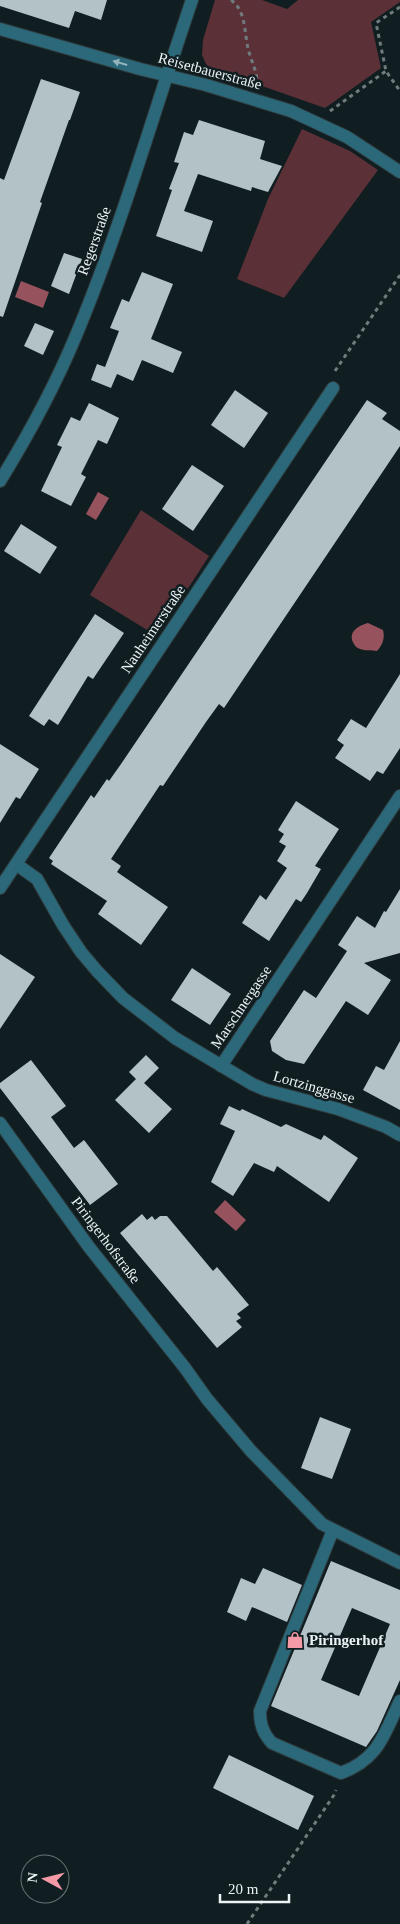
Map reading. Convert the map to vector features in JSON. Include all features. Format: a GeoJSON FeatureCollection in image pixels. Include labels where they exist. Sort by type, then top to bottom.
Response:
{"type":"FeatureCollection","features":[{"type":"Feature","properties":{"kind":"street","name":"Regerstraße"},"geometry":{"type":"LineString","coordinates":[[0,481],[50,393],[76,335],[127,198],[192,0]]}},
{"type":"Feature","properties":{"kind":"street","name":"Reisetbauerstraße"},"geometry":{"type":"LineString","coordinates":[[0,28],[292,111],[347,137],[400,172]]}},
{"type":"Feature","properties":{"kind":"street","name":"Nauheimerstraße"},"geometry":{"type":"LineString","coordinates":[[0,888],[333,388]]}},
{"type":"Feature","properties":{"kind":"street","name":"Marschnergasse"},"geometry":{"type":"LineString","coordinates":[[16,864],[37,879],[81,952],[117,991],[175,1038],[221,1066],[400,796]]}},
{"type":"Feature","properties":{"kind":"street","name":"Lortzinggasse"},"geometry":{"type":"LineString","coordinates":[[221,1066],[252,1084],[338,1109],[386,1127],[400,1135]]}},
{"type":"Feature","properties":{"kind":"street","name":"Piringerhofstraße"},"geometry":{"type":"LineString","coordinates":[[0,1123],[89,1247],[251,1451],[322,1524],[400,1564]]}},
{"type":"Feature","properties":{"kind":"street"},"geometry":{"type":"LineString","coordinates":[[333,1530],[260,1711],[260,1723],[265,1735],[272,1743],[341,1773],[357,1767],[376,1750],[400,1701]]}},
{"type":"Feature","properties":{"kind":"path"},"geometry":{"type":"LineString","coordinates":[[232,0],[242,16],[248,52],[257,72],[257,88]]}},
{"type":"Feature","properties":{"kind":"path"},"geometry":{"type":"LineString","coordinates":[[400,6],[376,23],[386,71],[400,91]]}},
{"type":"Feature","properties":{"kind":"path"},"geometry":{"type":"LineString","coordinates":[[332,109],[386,71]]}},
{"type":"Feature","properties":{"kind":"path"},"geometry":{"type":"LineString","coordinates":[[334,372],[400,275]]}},
{"type":"Feature","properties":{"kind":"path"},"geometry":{"type":"LineString","coordinates":[[247,1924],[334,1795],[341,1773]]}},
{"type":"Feature","properties":{"kind":"shaded area"},"geometry":{"type":"Polygon","coordinates":[[[215,0],[262,0],[287,9],[298,0],[400,0],[400,2],[371,22],[381,68],[325,108],[265,87],[226,78],[214,72],[206,64],[202,55],[203,40],[215,0]]]}},
{"type":"Feature","properties":{"kind":"shaded area"},"geometry":{"type":"Polygon","coordinates":[[[302,129],[350,151],[378,170],[284,298],[237,279],[268,199],[302,129]]]}},
{"type":"Feature","properties":{"kind":"shaded area"},"geometry":{"type":"Polygon","coordinates":[[[21,281],[49,292],[43,308],[15,297],[21,281]]]}},
{"type":"Feature","properties":{"kind":"shaded area"},"geometry":{"type":"Polygon","coordinates":[[[98,492],[109,498],[96,520],[86,514],[98,492]]]}},
{"type":"Feature","properties":{"kind":"shaded area"},"geometry":{"type":"Polygon","coordinates":[[[141,510],[209,556],[157,636],[90,595],[141,510]]]}},
{"type":"Feature","properties":{"kind":"shaded area"},"geometry":{"type":"Polygon","coordinates":[[[368,623],[383,630],[383,641],[377,651],[359,649],[352,640],[355,630],[368,623]]]}},
{"type":"Feature","properties":{"kind":"shaded area"},"geometry":{"type":"Polygon","coordinates":[[[225,1200],[246,1220],[236,1231],[214,1212],[225,1200]]]}},
{"type":"Feature","properties":{"kind":"building"},"geometry":{"type":"Polygon","coordinates":[[[0,0],[107,0],[101,20],[75,11],[69,28],[0,6],[0,0]]]}},
{"type":"Feature","properties":{"kind":"building"},"geometry":{"type":"Polygon","coordinates":[[[41,79],[80,92],[40,202],[42,203],[3,317],[0,316],[0,178],[4,180],[41,79]]]}},
{"type":"Feature","properties":{"kind":"building"},"geometry":{"type":"Polygon","coordinates":[[[199,120],[265,141],[260,159],[282,166],[268,192],[252,187],[251,191],[198,174],[184,211],[213,221],[202,252],[156,236],[172,190],[169,189],[179,163],[174,162],[184,132],[193,135],[199,120]]]}},
{"type":"Feature","properties":{"kind":"building"},"geometry":{"type":"Polygon","coordinates":[[[64,253],[82,259],[69,294],[51,286],[64,253]]]}},
{"type":"Feature","properties":{"kind":"building"},"geometry":{"type":"Polygon","coordinates":[[[142,272],[173,284],[151,339],[182,352],[173,373],[142,360],[133,381],[117,374],[111,388],[91,380],[97,364],[105,367],[119,331],[110,328],[122,299],[129,302],[142,272]]]}},
{"type":"Feature","properties":{"kind":"building"},"geometry":{"type":"Polygon","coordinates":[[[35,323],[54,331],[43,355],[24,346],[35,323]]]}},
{"type":"Feature","properties":{"kind":"building"},"geometry":{"type":"Polygon","coordinates":[[[235,390],[268,413],[244,448],[211,425],[235,390]]]}},
{"type":"Feature","properties":{"kind":"building"},"geometry":{"type":"Polygon","coordinates":[[[367,400],[387,413],[382,419],[400,431],[400,446],[224,708],[219,704],[163,786],[160,785],[111,859],[121,866],[117,872],[168,907],[141,945],[98,914],[107,901],[51,864],[53,861],[49,858],[91,795],[94,798],[107,779],[109,781],[121,764],[367,400]]]}},
{"type":"Feature","properties":{"kind":"building"},"geometry":{"type":"Polygon","coordinates":[[[89,403],[119,418],[107,444],[98,440],[81,474],[86,477],[71,506],[41,491],[62,447],[57,445],[71,417],[80,421],[89,403]]]}},
{"type":"Feature","properties":{"kind":"building"},"geometry":{"type":"Polygon","coordinates":[[[192,465],[224,486],[193,531],[162,509],[192,465]]]}},
{"type":"Feature","properties":{"kind":"building"},"geometry":{"type":"Polygon","coordinates":[[[21,524],[57,547],[40,574],[4,551],[21,524]]]}},
{"type":"Feature","properties":{"kind":"building"},"geometry":{"type":"Polygon","coordinates":[[[95,614],[124,633],[93,679],[88,676],[58,725],[49,719],[44,726],[29,716],[95,614]]]}},
{"type":"Feature","properties":{"kind":"building"},"geometry":{"type":"Polygon","coordinates":[[[400,674],[400,748],[383,774],[377,771],[370,781],[335,758],[344,745],[337,740],[351,719],[366,728],[400,674]]]}},
{"type":"Feature","properties":{"kind":"building"},"geometry":{"type":"Polygon","coordinates":[[[0,744],[39,769],[20,799],[16,797],[0,823],[0,744]]]}},
{"type":"Feature","properties":{"kind":"building"},"geometry":{"type":"Polygon","coordinates":[[[296,801],[339,829],[315,866],[321,869],[307,893],[301,902],[296,899],[269,941],[242,923],[260,895],[266,900],[287,868],[277,861],[286,846],[279,842],[284,834],[278,830],[296,801]]]}},
{"type":"Feature","properties":{"kind":"building"},"geometry":{"type":"Polygon","coordinates":[[[400,889],[400,953],[364,963],[391,980],[368,1015],[346,1001],[304,1064],[286,1060],[272,1051],[270,1041],[304,990],[316,998],[347,951],[338,945],[357,916],[375,928],[384,911],[386,912],[400,889]]]}},
{"type":"Feature","properties":{"kind":"building"},"geometry":{"type":"Polygon","coordinates":[[[0,954],[35,977],[0,1029],[0,954]]]}},
{"type":"Feature","properties":{"kind":"building"},"geometry":{"type":"Polygon","coordinates":[[[192,968],[231,994],[210,1025],[171,1000],[192,968]]]}},
{"type":"Feature","properties":{"kind":"building"},"geometry":{"type":"Polygon","coordinates":[[[400,1041],[400,1110],[363,1090],[376,1066],[384,1070],[400,1041]]]}},
{"type":"Feature","properties":{"kind":"building"},"geometry":{"type":"Polygon","coordinates":[[[146,1055],[159,1068],[144,1083],[172,1109],[149,1133],[115,1100],[136,1079],[129,1072],[146,1055]]]}},
{"type":"Feature","properties":{"kind":"building"},"geometry":{"type":"Polygon","coordinates":[[[31,1060],[66,1106],[51,1117],[74,1148],[84,1140],[118,1184],[90,1205],[0,1088],[0,1083],[31,1060]]]}},
{"type":"Feature","properties":{"kind":"building"},"geometry":{"type":"Polygon","coordinates":[[[229,1106],[240,1111],[242,1109],[281,1127],[286,1124],[321,1140],[324,1135],[358,1158],[329,1202],[277,1166],[274,1172],[254,1163],[233,1196],[211,1182],[235,1131],[220,1124],[229,1106]]]}},
{"type":"Feature","properties":{"kind":"building"},"geometry":{"type":"Polygon","coordinates":[[[142,1214],[147,1220],[152,1216],[155,1220],[160,1216],[167,1216],[213,1271],[217,1267],[249,1305],[237,1314],[241,1318],[236,1321],[242,1327],[217,1348],[120,1233],[142,1214]]]}},
{"type":"Feature","properties":{"kind":"building"},"geometry":{"type":"Polygon","coordinates":[[[320,1417],[351,1429],[332,1479],[301,1468],[320,1417]]]}},
{"type":"Feature","properties":{"kind":"building"},"geometry":{"type":"Polygon","coordinates":[[[331,1561],[400,1590],[400,1680],[377,1731],[366,1747],[271,1706],[331,1561]],[[352,1608],[321,1680],[359,1696],[390,1624],[352,1608]]]}},
{"type":"Feature","properties":{"kind":"building"},"geometry":{"type":"Polygon","coordinates":[[[263,1568],[302,1585],[287,1622],[252,1607],[246,1621],[227,1612],[241,1578],[255,1584],[263,1568]]]}},
{"type":"Feature","properties":{"kind":"building"},"geometry":{"type":"Polygon","coordinates":[[[229,1755],[314,1796],[298,1830],[213,1788],[229,1755]]]}},
{"type":"Feature","properties":{"kind":"place","name":"Piringerhof"},"geometry":{"type":"Point","coordinates":[295,1640]}}]}
